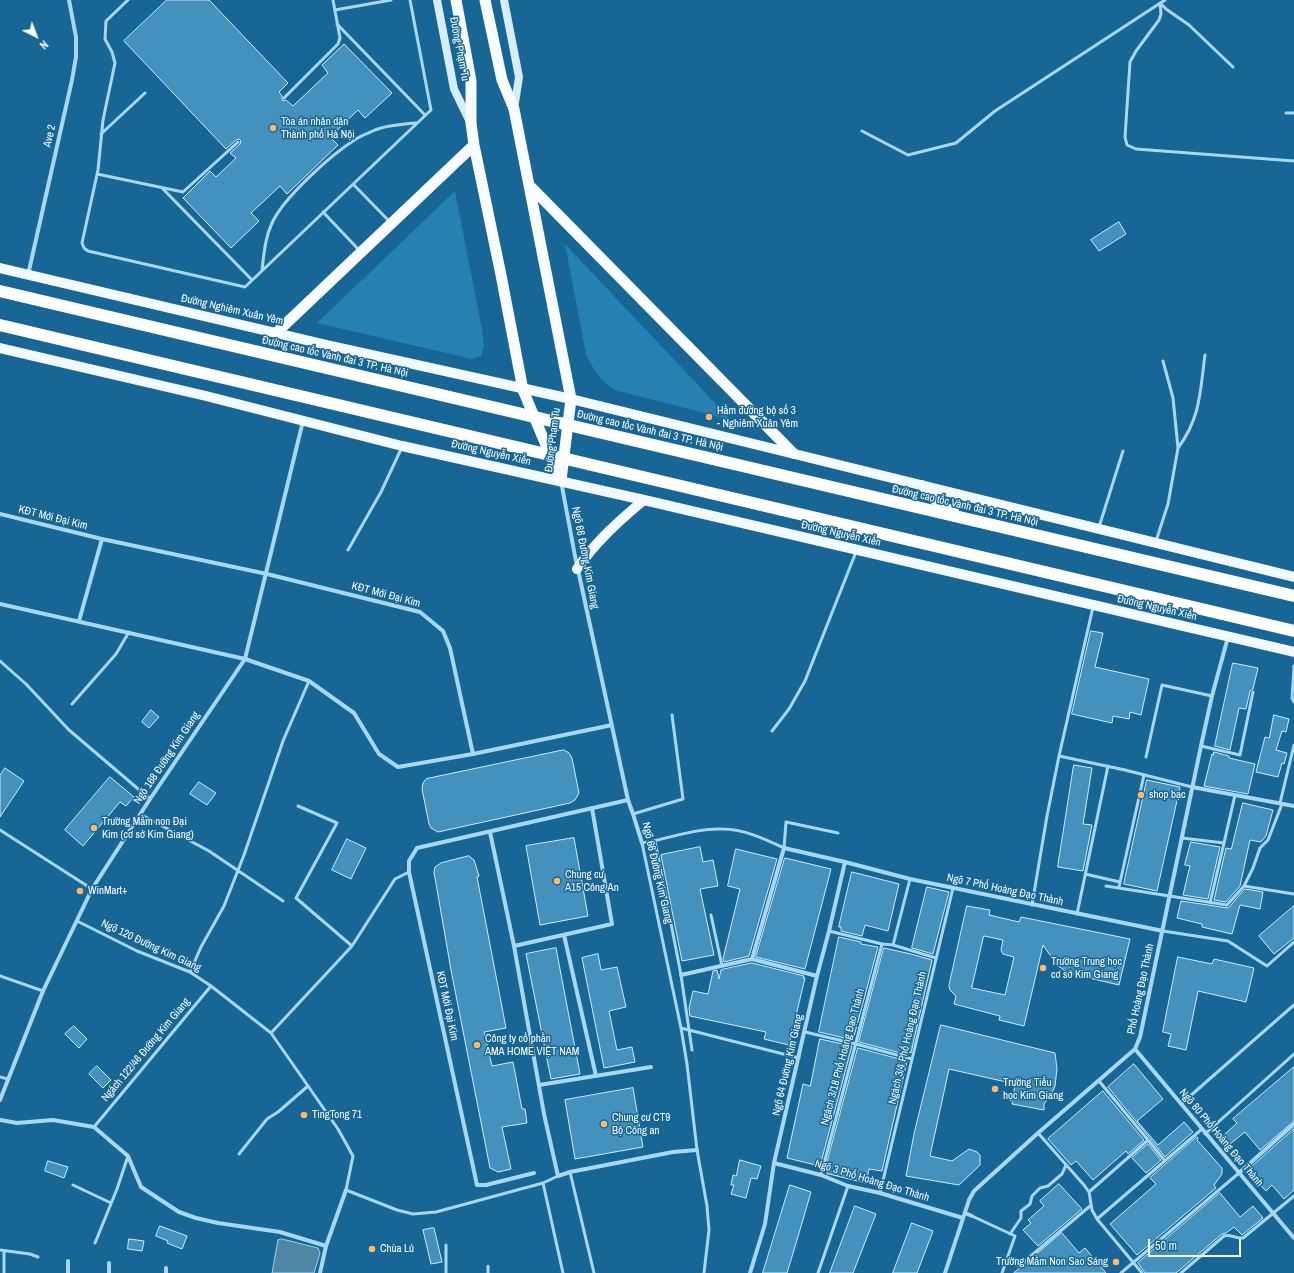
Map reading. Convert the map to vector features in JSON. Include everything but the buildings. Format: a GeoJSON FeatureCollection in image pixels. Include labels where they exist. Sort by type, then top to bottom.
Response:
{"type":"FeatureCollection","features":[{"type":"Feature","properties":{"kind":"highway","name":"Đường Phạm Tu"},"geometry":{"type":"LineString","coordinates":[[456,0],[471,81],[471,123],[474,145],[523,390],[561,481]]}},
{"type":"Feature","properties":{"kind":"highway","name":"Đường Phạm Tu"},"geometry":{"type":"LineString","coordinates":[[485,0],[502,80],[514,110],[571,399],[561,481]]}},
{"type":"Feature","properties":{"kind":"highway"},"geometry":{"type":"LineString","coordinates":[[276,333],[474,145]]}},
{"type":"Feature","properties":{"kind":"highway"},"geometry":{"type":"LineString","coordinates":[[529,185],[794,453]]}},
{"type":"Feature","properties":{"kind":"highway","name":"Đường cao tốc Vành đai 3 TP. Hà Nội"},"geometry":{"type":"LineString","coordinates":[[0,291],[1294,596]]}},
{"type":"Feature","properties":{"kind":"highway"},"geometry":{"type":"LineString","coordinates":[[0,325],[1294,631]]}},
{"type":"Feature","properties":{"kind":"main road","name":"Đường Phạm Tu"},"geometry":{"type":"LineString","coordinates":[[437,0],[454,89],[471,123]]}},
{"type":"Feature","properties":{"kind":"main road","name":"Đường Phạm Tu"},"geometry":{"type":"LineString","coordinates":[[504,0],[519,76],[514,110]]}},
{"type":"Feature","properties":{"kind":"main road","name":"Đường Nghiêm Xuân Yêm"},"geometry":{"type":"LineString","coordinates":[[0,268],[523,390]]}},
{"type":"Feature","properties":{"kind":"main road"},"geometry":{"type":"LineString","coordinates":[[0,348],[303,420]]}},
{"type":"Feature","properties":{"kind":"main road"},"geometry":{"type":"LineString","coordinates":[[523,390],[571,399],[794,453],[1294,577]]}},
{"type":"Feature","properties":{"kind":"main road","name":"Đường Nguyễn Xiển"},"geometry":{"type":"LineString","coordinates":[[303,420],[402,446],[644,500],[1294,652]]}},
{"type":"Feature","properties":{"kind":"main road"},"geometry":{"type":"LineString","coordinates":[[922,485],[941,507],[1142,557],[1294,592]]}},
{"type":"Feature","properties":{"kind":"main road"},"geometry":{"type":"LineString","coordinates":[[577,569],[592,549],[644,500]]}},
{"type":"Feature","properties":{"kind":"street","name":"Ave 2"},"geometry":{"type":"LineString","coordinates":[[28,275],[71,88],[76,57],[76,37],[69,0]]}},
{"type":"Feature","properties":{"kind":"street"},"geometry":{"type":"LineString","coordinates":[[245,659],[267,574],[303,420]]}},
{"type":"Feature","properties":{"kind":"street","name":"Ngõ 66 Đường Kim Giang"},"geometry":{"type":"LineString","coordinates":[[561,481],[577,569],[628,800],[634,814],[642,843]]}},
{"type":"Feature","properties":{"kind":"street","name":"KĐT Mới Đại Kim"},"geometry":{"type":"LineString","coordinates":[[0,514],[102,539],[267,574],[420,612],[443,631],[450,648],[473,754]]}},
{"type":"Feature","properties":{"kind":"street"},"geometry":{"type":"LineString","coordinates":[[79,621],[102,539]]}},
{"type":"Feature","properties":{"kind":"street"},"geometry":{"type":"LineString","coordinates":[[0,604],[245,659],[309,681],[354,713],[379,754],[398,767],[473,754],[612,725]]}},
{"type":"Feature","properties":{"kind":"street","name":"Phố Hoàng Đạo Thành"},"geometry":{"type":"LineString","coordinates":[[945,1273],[963,1218],[974,1191],[1038,1133],[1135,1050],[1140,1037],[1212,696],[1228,637]]}},
{"type":"Feature","properties":{"kind":"street","name":"Ngõ 168 Đường Kim Giang"},"geometry":{"type":"LineString","coordinates":[[0,1100],[43,991],[92,889],[140,814],[245,659]]}},
{"type":"Feature","properties":{"kind":"street"},"geometry":{"type":"LineString","coordinates":[[1192,787],[1294,806]]}},
{"type":"Feature","properties":{"kind":"street","name":"KĐT Mới Đại Kim"},"geometry":{"type":"LineString","coordinates":[[534,1173],[486,1185],[477,1185],[409,872],[409,861],[417,848],[628,800]]}},
{"type":"Feature","properties":{"kind":"street"},"geometry":{"type":"LineString","coordinates":[[514,946],[612,924],[592,808]]}},
{"type":"Feature","properties":{"kind":"street"},"geometry":{"type":"LineString","coordinates":[[490,832],[514,946],[544,1114],[558,1176],[570,1172],[673,1152],[698,1150]]}},
{"type":"Feature","properties":{"kind":"street"},"geometry":{"type":"LineString","coordinates":[[752,959],[784,848]]}},
{"type":"Feature","properties":{"kind":"street","name":"Ngõ 7 Phố Hoàng Đạo Thành"},"geometry":{"type":"LineString","coordinates":[[784,848],[910,879],[1163,931]]}},
{"type":"Feature","properties":{"kind":"street","name":"Ngõ 64 Đường Kim Giang"},"geometry":{"type":"LineString","coordinates":[[750,1273],[765,1224],[774,1163],[845,862]]}},
{"type":"Feature","properties":{"kind":"street"},"geometry":{"type":"LineString","coordinates":[[564,935],[596,1076]]}},
{"type":"Feature","properties":{"kind":"street"},"geometry":{"type":"LineString","coordinates":[[682,975],[752,959],[817,976]]}},
{"type":"Feature","properties":{"kind":"street","name":"Ngõ 80 Phố Hoàng Đạo Thành"},"geometry":{"type":"LineString","coordinates":[[1135,1050],[1294,1238]]}},
{"type":"Feature","properties":{"kind":"street"},"geometry":{"type":"LineString","coordinates":[[539,1085],[651,1067]]}},
{"type":"Feature","properties":{"kind":"street"},"geometry":{"type":"LineString","coordinates":[[0,1120],[17,1123],[53,1120],[90,1125],[128,1156],[141,1187],[179,1212],[218,1223],[280,1232],[326,1246]]}},
{"type":"Feature","properties":{"kind":"street"},"geometry":{"type":"LineString","coordinates":[[1239,1173],[1294,1124]]}},
{"type":"Feature","properties":{"kind":"street","name":"Ngõ 3 Phố Hoàng Đạo Thành"},"geometry":{"type":"LineString","coordinates":[[774,1163],[821,1175],[848,1186],[880,1193],[963,1218]]}},
{"type":"Feature","properties":{"kind":"street","name":"Ngõ 120 Đường Kim Giang"},"geometry":{"type":"LineString","coordinates":[[320,1273],[326,1246],[346,1190]]}},
{"type":"Feature","properties":{"kind":"street"},"geometry":{"type":"LineString","coordinates":[[965,1213],[972,1216]]}},
{"type":"Feature","properties":{"kind":"street"},"geometry":{"type":"LineString","coordinates":[[68,1261],[68,1273]]}},
{"type":"Feature","properties":{"kind":"street"},"geometry":{"type":"LineString","coordinates":[[109,1263],[109,1273]]}},
{"type":"Feature","properties":{"kind":"street"},"geometry":{"type":"LineString","coordinates":[[166,1268],[166,1273]]}},
{"type":"Feature","properties":{"kind":"lane"},"geometry":{"type":"LineString","coordinates":[[128,0],[106,21],[105,39],[112,52],[115,63],[103,120],[97,174],[82,243],[84,248],[88,251],[246,287],[431,110],[410,0]]}},
{"type":"Feature","properties":{"kind":"lane"},"geometry":{"type":"LineString","coordinates":[[284,98],[338,44],[340,38],[333,0]]}},
{"type":"Feature","properties":{"kind":"lane"},"geometry":{"type":"LineString","coordinates":[[335,10],[391,0]]}},
{"type":"Feature","properties":{"kind":"lane"},"geometry":{"type":"LineString","coordinates":[[862,131],[908,155],[956,143],[995,111],[1165,0]]}},
{"type":"Feature","properties":{"kind":"lane"},"geometry":{"type":"LineString","coordinates":[[1160,3],[1175,16],[1189,25],[1233,68]]}},
{"type":"Feature","properties":{"kind":"lane"},"geometry":{"type":"LineString","coordinates":[[1160,3],[1161,14],[1159,20],[1136,51],[1130,62],[1125,137],[1127,145],[1136,149],[1294,161]]}},
{"type":"Feature","properties":{"kind":"lane"},"geometry":{"type":"LineString","coordinates":[[337,24],[425,115]]}},
{"type":"Feature","properties":{"kind":"lane"},"geometry":{"type":"LineString","coordinates":[[102,134],[145,93]]}},
{"type":"Feature","properties":{"kind":"lane"},"geometry":{"type":"LineString","coordinates":[[1286,113],[1294,113]]}},
{"type":"Feature","properties":{"kind":"lane"},"geometry":{"type":"LineString","coordinates":[[262,271],[265,241],[273,222],[285,203],[296,190],[340,150],[357,138],[376,130],[417,122]]}},
{"type":"Feature","properties":{"kind":"lane"},"geometry":{"type":"LineString","coordinates":[[97,174],[183,192],[238,142]]}},
{"type":"Feature","properties":{"kind":"lane"},"geometry":{"type":"LineString","coordinates":[[353,184],[391,224]]}},
{"type":"Feature","properties":{"kind":"lane"},"geometry":{"type":"LineString","coordinates":[[162,188],[252,280]]}},
{"type":"Feature","properties":{"kind":"lane"},"geometry":{"type":"LineString","coordinates":[[323,212],[361,252]]}},
{"type":"Feature","properties":{"kind":"lane"},"geometry":{"type":"LineString","coordinates":[[1178,448],[1188,435],[1198,407],[1205,355]]}},
{"type":"Feature","properties":{"kind":"lane"},"geometry":{"type":"LineString","coordinates":[[1155,543],[1168,504],[1178,448],[1173,398],[1163,361]]}},
{"type":"Feature","properties":{"kind":"lane"},"geometry":{"type":"LineString","coordinates":[[348,550],[381,492],[402,446]]}},
{"type":"Feature","properties":{"kind":"lane"},"geometry":{"type":"LineString","coordinates":[[1099,529],[1123,451]]}},
{"type":"Feature","properties":{"kind":"lane"},"geometry":{"type":"LineString","coordinates":[[772,731],[789,710],[805,681],[857,551]]}},
{"type":"Feature","properties":{"kind":"lane"},"geometry":{"type":"LineString","coordinates":[[1032,905],[1059,756],[1093,605]]}},
{"type":"Feature","properties":{"kind":"lane"},"geometry":{"type":"LineString","coordinates":[[72,704],[116,654],[128,632]]}},
{"type":"Feature","properties":{"kind":"lane"},"geometry":{"type":"LineString","coordinates":[[0,661],[26,684],[69,730],[150,799]]}},
{"type":"Feature","properties":{"kind":"lane"},"geometry":{"type":"LineString","coordinates":[[1294,666],[1292,698],[1294,702]]}},
{"type":"Feature","properties":{"kind":"lane"},"geometry":{"type":"LineString","coordinates":[[190,972],[201,946],[224,906],[284,741],[309,681]]}},
{"type":"Feature","properties":{"kind":"lane"},"geometry":{"type":"LineString","coordinates":[[1146,757],[1162,685],[1212,696]]}},
{"type":"Feature","properties":{"kind":"lane"},"geometry":{"type":"LineString","coordinates":[[1201,746],[1240,755],[1253,692]]}},
{"type":"Feature","properties":{"kind":"lane"},"geometry":{"type":"LineString","coordinates":[[634,814],[683,799],[672,715]]}},
{"type":"Feature","properties":{"kind":"lane"},"geometry":{"type":"LineString","coordinates":[[1106,886],[1227,905],[1244,886],[1253,868],[1260,848],[1268,840],[1281,803],[1294,745]]}},
{"type":"Feature","properties":{"kind":"lane"},"geometry":{"type":"LineString","coordinates":[[1059,756],[1108,766],[1192,787]]}},
{"type":"Feature","properties":{"kind":"lane"},"geometry":{"type":"LineString","coordinates":[[1077,914],[1108,766]]}},
{"type":"Feature","properties":{"kind":"lane"},"geometry":{"type":"LineString","coordinates":[[1119,887],[1144,775]]}},
{"type":"Feature","properties":{"kind":"lane"},"geometry":{"type":"LineString","coordinates":[[1210,903],[1235,795]]}},
{"type":"Feature","properties":{"kind":"lane"},"geometry":{"type":"LineString","coordinates":[[298,806],[337,823],[296,898],[352,946]]}},
{"type":"Feature","properties":{"kind":"lane"},"geometry":{"type":"LineString","coordinates":[[140,814],[208,851],[284,901]]}},
{"type":"Feature","properties":{"kind":"lane"},"geometry":{"type":"LineString","coordinates":[[642,843],[698,831],[722,829],[756,835],[784,848],[786,822],[838,833]]}},
{"type":"Feature","properties":{"kind":"lane"},"geometry":{"type":"LineString","coordinates":[[0,830],[92,889]]}},
{"type":"Feature","properties":{"kind":"lane"},"geometry":{"type":"LineString","coordinates":[[1182,838],[1224,843]]}},
{"type":"Feature","properties":{"kind":"lane"},"geometry":{"type":"LineString","coordinates":[[655,841],[682,975],[692,1050]]}},
{"type":"Feature","properties":{"kind":"lane","name":"Ngõ 66 Đường Kim Giang"},"geometry":{"type":"LineString","coordinates":[[642,843],[681,1028],[687,1064],[709,1230],[704,1273]]}},
{"type":"Feature","properties":{"kind":"lane"},"geometry":{"type":"LineString","coordinates":[[270,1033],[352,946],[395,880],[409,872]]}},
{"type":"Feature","properties":{"kind":"lane"},"geometry":{"type":"LineString","coordinates":[[1085,874],[1120,882]]}},
{"type":"Feature","properties":{"kind":"lane"},"geometry":{"type":"LineString","coordinates":[[893,945],[910,879]]}},
{"type":"Feature","properties":{"kind":"lane"},"geometry":{"type":"LineString","coordinates":[[1244,886],[1294,894]]}},
{"type":"Feature","properties":{"kind":"lane","name":"Ngách 3/4 Phố Hoàng Đạo Thành"},"geometry":{"type":"LineString","coordinates":[[880,1193],[953,888]]}},
{"type":"Feature","properties":{"kind":"lane"},"geometry":{"type":"LineString","coordinates":[[711,915],[722,966]]}},
{"type":"Feature","properties":{"kind":"lane","name":"Ngõ 120 Đường Kim Giang"},"geometry":{"type":"LineString","coordinates":[[77,921],[137,951],[190,972],[211,986],[270,1033],[338,1129],[353,1156],[346,1190]]}},
{"type":"Feature","properties":{"kind":"lane"},"geometry":{"type":"LineString","coordinates":[[829,931],[882,944],[893,945],[936,958]]}},
{"type":"Feature","properties":{"kind":"lane"},"geometry":{"type":"LineString","coordinates":[[1163,931],[1228,941],[1267,966],[1294,942]]}},
{"type":"Feature","properties":{"kind":"lane","name":"Ngách 3/18 Phố Hoàng Đạo Thành"},"geometry":{"type":"LineString","coordinates":[[821,1175],[882,944]]}},
{"type":"Feature","properties":{"kind":"lane"},"geometry":{"type":"LineString","coordinates":[[0,976],[43,991]]}},
{"type":"Feature","properties":{"kind":"lane","name":"Ngách 122/46 Đường Kim Giang"},"geometry":{"type":"LineString","coordinates":[[94,1127],[211,986]]}},
{"type":"Feature","properties":{"kind":"lane"},"geometry":{"type":"LineString","coordinates":[[1181,1104],[1294,1005]]}},
{"type":"Feature","properties":{"kind":"lane"},"geometry":{"type":"LineString","coordinates":[[681,1028],[799,1058]]}},
{"type":"Feature","properties":{"kind":"lane"},"geometry":{"type":"LineString","coordinates":[[805,1032],[912,1059]]}},
{"type":"Feature","properties":{"kind":"lane"},"geometry":{"type":"LineString","coordinates":[[1205,1134],[1294,1054]]}},
{"type":"Feature","properties":{"kind":"lane"},"geometry":{"type":"LineString","coordinates":[[0,1077],[8,1080]]}},
{"type":"Feature","properties":{"kind":"lane"},"geometry":{"type":"LineString","coordinates":[[1099,1081],[1165,1161]]}},
{"type":"Feature","properties":{"kind":"lane"},"geometry":{"type":"LineString","coordinates":[[239,1154],[267,1119],[278,1112],[308,1086]]}},
{"type":"Feature","properties":{"kind":"lane"},"geometry":{"type":"LineString","coordinates":[[1097,1219],[1202,1129]]}},
{"type":"Feature","properties":{"kind":"lane"},"geometry":{"type":"LineString","coordinates":[[1038,1133],[1089,1192],[1090,1206],[1097,1219],[1142,1273]]}},
{"type":"Feature","properties":{"kind":"lane"},"geometry":{"type":"LineString","coordinates":[[1089,1192],[1148,1140]]}},
{"type":"Feature","properties":{"kind":"lane"},"geometry":{"type":"LineString","coordinates":[[95,1243],[128,1156]]}},
{"type":"Feature","properties":{"kind":"lane"},"geometry":{"type":"LineString","coordinates":[[1010,1234],[1021,1218],[1021,1211],[1030,1204],[1032,1196],[1040,1188],[1048,1186],[1062,1174],[1066,1165]]}},
{"type":"Feature","properties":{"kind":"lane"},"geometry":{"type":"LineString","coordinates":[[570,1172],[594,1273]]}},
{"type":"Feature","properties":{"kind":"lane"},"geometry":{"type":"LineString","coordinates":[[1122,1273],[1239,1173]]}},
{"type":"Feature","properties":{"kind":"lane"},"geometry":{"type":"LineString","coordinates":[[346,1190],[397,1210],[413,1214],[436,1212],[543,1183],[558,1176]]}},
{"type":"Feature","properties":{"kind":"lane"},"geometry":{"type":"LineString","coordinates":[[543,1183],[563,1273]]}},
{"type":"Feature","properties":{"kind":"lane"},"geometry":{"type":"LineString","coordinates":[[73,1186],[111,1203]]}},
{"type":"Feature","properties":{"kind":"lane"},"geometry":{"type":"LineString","coordinates":[[818,1273],[848,1186]]}},
{"type":"Feature","properties":{"kind":"lane"},"geometry":{"type":"LineString","coordinates":[[1181,1273],[1224,1236],[1231,1235],[1238,1239],[1243,1238],[1294,1196]]}},
{"type":"Feature","properties":{"kind":"lane"},"geometry":{"type":"LineString","coordinates":[[1007,1260],[1019,1266],[1090,1206]]}},
{"type":"Feature","properties":{"kind":"lane"},"geometry":{"type":"LineString","coordinates":[[972,1216],[1015,1236],[1002,1273]]}},
{"type":"Feature","properties":{"kind":"lane"},"geometry":{"type":"LineString","coordinates":[[446,1245],[446,1273]]}},
{"type":"Feature","properties":{"kind":"lane"},"geometry":{"type":"LineString","coordinates":[[4,1273],[2,1251],[30,1254],[38,1257]]}},
{"type":"Feature","properties":{"kind":"lane"},"geometry":{"type":"LineString","coordinates":[[488,1266],[488,1273]]}},
{"type":"Feature","properties":{"kind":"shaded area"},"geometry":{"type":"Polygon","coordinates":[[[455,191],[482,329],[484,346],[481,356],[472,359],[317,323],[455,191]]]}},
{"type":"Feature","properties":{"kind":"shaded area"},"geometry":{"type":"Polygon","coordinates":[[[565,244],[731,420],[615,390],[601,379],[586,354],[565,244]]]}},
{"type":"Feature","properties":{"kind":"shaded area"},"geometry":{"type":"Polygon","coordinates":[[[282,1239],[318,1248],[320,1253],[314,1273],[272,1273],[278,1240],[282,1239]]]}},
{"type":"Feature","properties":{"kind":"place","name":"Tòa án nhân dân Thành phố Hà Nội"},"geometry":{"type":"Point","coordinates":[273,128]}},
{"type":"Feature","properties":{"kind":"place","name":"Hầm đường bộ số 3 - Nghiêm Xuân Yêm"},"geometry":{"type":"Point","coordinates":[709,417]}},
{"type":"Feature","properties":{"kind":"place","name":"shop bạc"},"geometry":{"type":"Point","coordinates":[1141,795]}},
{"type":"Feature","properties":{"kind":"place","name":"Trường Mầm non Đại Kim (cơ sở Kim Giang)"},"geometry":{"type":"Point","coordinates":[94,828]}},
{"type":"Feature","properties":{"kind":"place","name":"Chung cư A15 Công An"},"geometry":{"type":"Point","coordinates":[557,881]}},
{"type":"Feature","properties":{"kind":"place","name":"WinMart+"},"geometry":{"type":"Point","coordinates":[80,891]}},
{"type":"Feature","properties":{"kind":"place","name":"Trường Trung học cơ sở Kim Giang"},"geometry":{"type":"Point","coordinates":[1043,968]}},
{"type":"Feature","properties":{"kind":"place","name":"Công ty cổ phần AMA HOME VIỆT NAM"},"geometry":{"type":"Point","coordinates":[477,1045]}},
{"type":"Feature","properties":{"kind":"place","name":"Trường Tiểu học Kim Giang"},"geometry":{"type":"Point","coordinates":[995,1089]}},
{"type":"Feature","properties":{"kind":"place","name":"TingTong 71"},"geometry":{"type":"Point","coordinates":[304,1115]}},
{"type":"Feature","properties":{"kind":"place","name":"Chung cư CT9 Bộ Công an"},"geometry":{"type":"Point","coordinates":[604,1124]}},
{"type":"Feature","properties":{"kind":"place","name":"Chùa Lủ"},"geometry":{"type":"Point","coordinates":[372,1249]}},
{"type":"Feature","properties":{"kind":"place","name":"Trường Mầm Non Sao Sáng"},"geometry":{"type":"Point","coordinates":[1116,1262]}}]}
